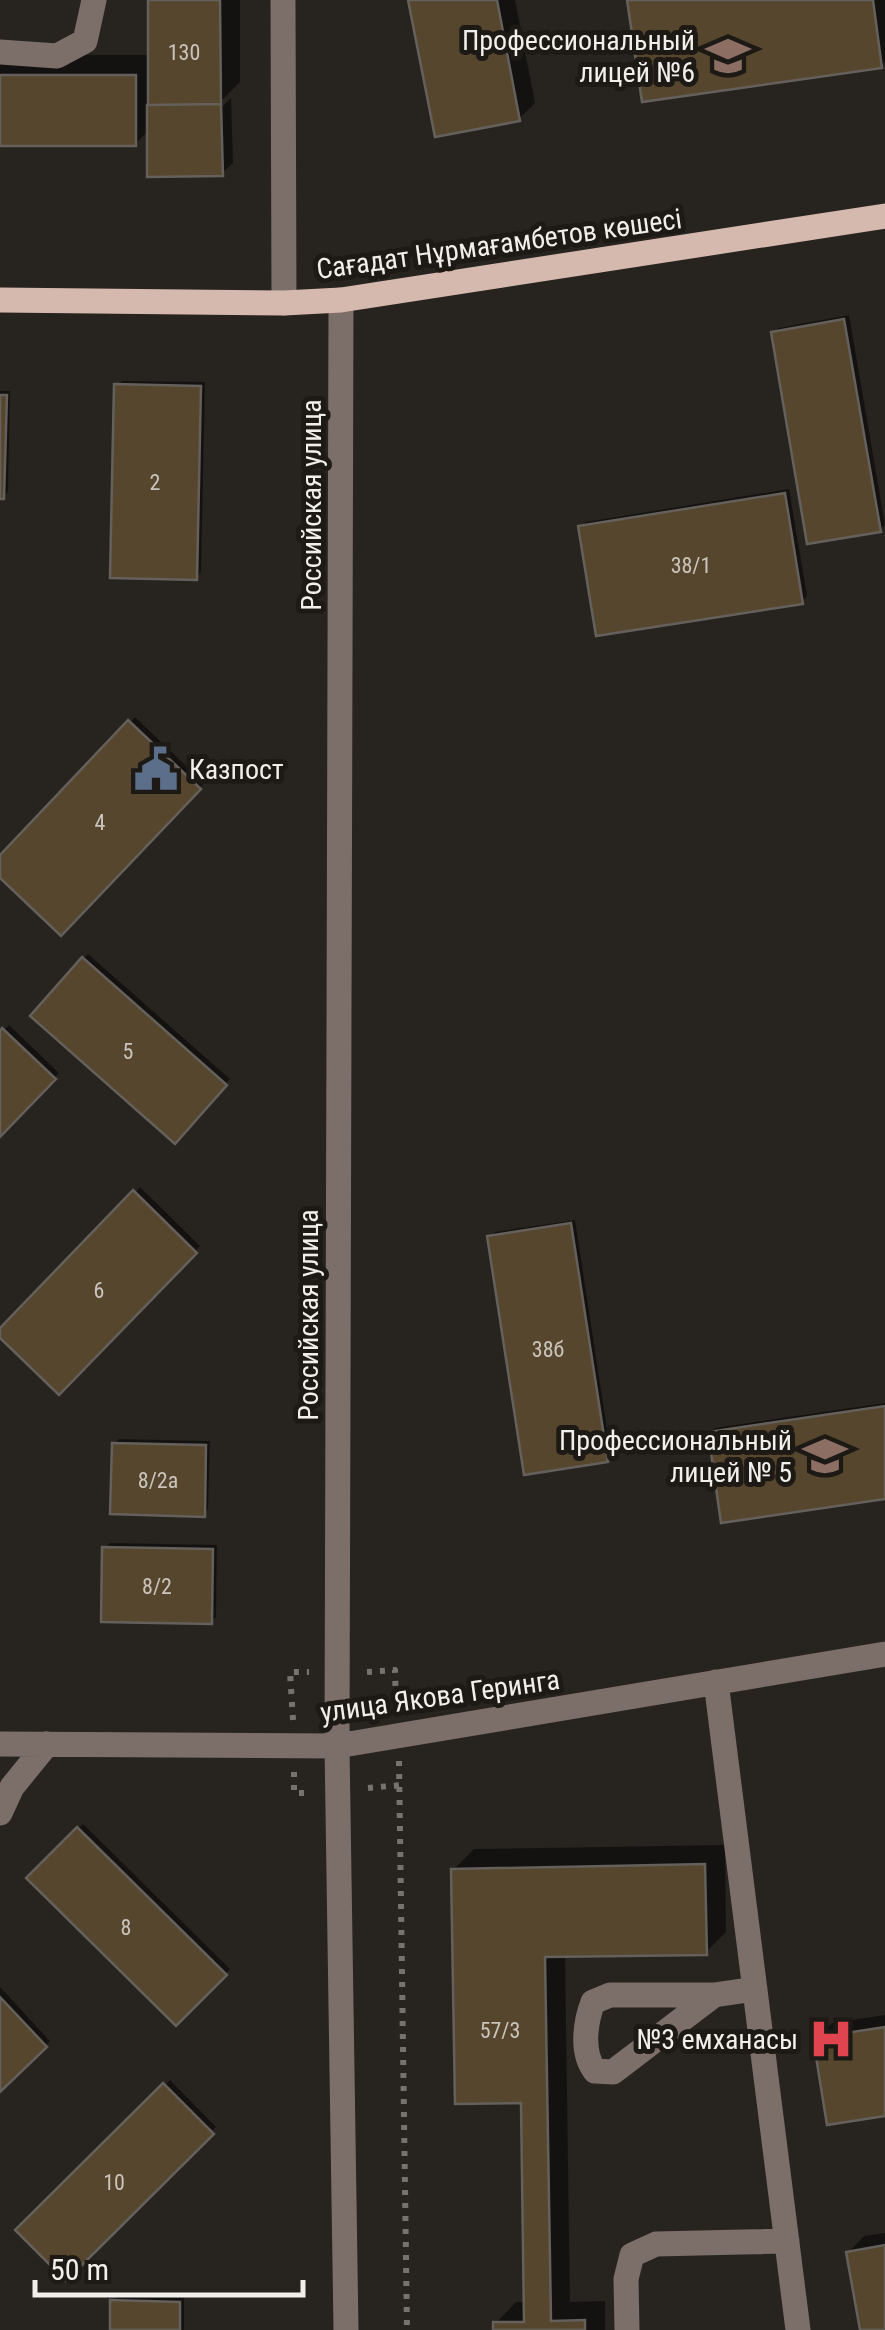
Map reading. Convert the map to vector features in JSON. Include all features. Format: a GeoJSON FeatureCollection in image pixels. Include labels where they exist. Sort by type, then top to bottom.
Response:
{"type":"FeatureCollection","features":[{"type":"Feature","properties":{"kind":"main road","name":"Сағадат Нұрмағамбетов көшесі"},"geometry":{"type":"LineString","coordinates":[[0,300],[342,300],[885,216]]}},
{"type":"Feature","properties":{"kind":"street"},"geometry":{"type":"LineString","coordinates":[[0,52],[57,56],[86,41],[94,0]]}},
{"type":"Feature","properties":{"kind":"street"},"geometry":{"type":"LineString","coordinates":[[283,0],[284,303]]}},
{"type":"Feature","properties":{"kind":"street","name":"Российская улица"},"geometry":{"type":"LineString","coordinates":[[342,300],[337,1746],[346,2330]]}},
{"type":"Feature","properties":{"kind":"street","name":"улица Якова Геринга"},"geometry":{"type":"LineString","coordinates":[[0,1744],[337,1746],[885,1654]]}},
{"type":"Feature","properties":{"kind":"street"},"geometry":{"type":"LineString","coordinates":[[716,1682],[798,2330]]}},
{"type":"Feature","properties":{"kind":"street"},"geometry":{"type":"LineString","coordinates":[[0,1813],[12,1788],[47,1744]]}},
{"type":"Feature","properties":{"kind":"street"},"geometry":{"type":"LineString","coordinates":[[714,1996],[612,2072],[595,2071],[586,2060],[587,2018],[593,2002],[610,1995],[714,1996],[755,1989]]}},
{"type":"Feature","properties":{"kind":"street"},"geometry":{"type":"LineString","coordinates":[[627,2330],[626,2279],[632,2255],[656,2244],[787,2241]]}},
{"type":"Feature","properties":{"kind":"path"},"geometry":{"type":"LineString","coordinates":[[401,1786],[407,2330]]}},
{"type":"Feature","properties":{"kind":"building"},"geometry":{"type":"Polygon","coordinates":[[[148,0],[220,0],[221,104],[148,105],[148,0]]]}},
{"type":"Feature","properties":{"kind":"building"},"geometry":{"type":"Polygon","coordinates":[[[408,0],[497,0],[520,121],[435,137],[408,0]]]}},
{"type":"Feature","properties":{"kind":"building"},"geometry":{"type":"Polygon","coordinates":[[[627,0],[873,0],[882,68],[642,102],[627,0]]]}},
{"type":"Feature","properties":{"kind":"building"},"geometry":{"type":"Polygon","coordinates":[[[0,75],[136,75],[136,146],[0,146],[0,75]]]}},
{"type":"Feature","properties":{"kind":"building"},"geometry":{"type":"Polygon","coordinates":[[[221,104],[223,176],[147,177],[147,105],[221,104]]]}},
{"type":"Feature","properties":{"kind":"building"},"geometry":{"type":"Polygon","coordinates":[[[844,319],[881,532],[807,544],[771,332],[844,319]]]}},
{"type":"Feature","properties":{"kind":"building"},"geometry":{"type":"Polygon","coordinates":[[[114,384],[201,386],[197,580],[110,578],[114,384]]]}},
{"type":"Feature","properties":{"kind":"building"},"geometry":{"type":"Polygon","coordinates":[[[0,395],[7,395],[4,499],[0,499],[0,395]]]}},
{"type":"Feature","properties":{"kind":"building"},"geometry":{"type":"Polygon","coordinates":[[[785,493],[803,604],[596,636],[578,526],[785,493]]]}},
{"type":"Feature","properties":{"kind":"building"},"geometry":{"type":"Polygon","coordinates":[[[128,720],[201,789],[61,936],[0,878],[0,855],[128,720]]]}},
{"type":"Feature","properties":{"kind":"building"},"geometry":{"type":"Polygon","coordinates":[[[82,957],[227,1085],[175,1144],[30,1016],[82,957]]]}},
{"type":"Feature","properties":{"kind":"building"},"geometry":{"type":"Polygon","coordinates":[[[2,1028],[56,1079],[0,1137],[0,1031],[2,1028]]]}},
{"type":"Feature","properties":{"kind":"building"},"geometry":{"type":"Polygon","coordinates":[[[133,1190],[197,1253],[59,1395],[0,1338],[0,1328],[133,1190]]]}},
{"type":"Feature","properties":{"kind":"building"},"geometry":{"type":"Polygon","coordinates":[[[571,1223],[608,1462],[524,1475],[487,1236],[571,1223]]]}},
{"type":"Feature","properties":{"kind":"building"},"geometry":{"type":"Polygon","coordinates":[[[885,1406],[885,1499],[721,1523],[708,1432],[885,1406]]]}},
{"type":"Feature","properties":{"kind":"building"},"geometry":{"type":"Polygon","coordinates":[[[112,1443],[206,1445],[205,1517],[110,1514],[112,1443]]]}},
{"type":"Feature","properties":{"kind":"building"},"geometry":{"type":"Polygon","coordinates":[[[102,1547],[213,1549],[212,1624],[101,1622],[102,1547]]]}},
{"type":"Feature","properties":{"kind":"building"},"geometry":{"type":"Polygon","coordinates":[[[77,1827],[227,1975],[176,2026],[26,1878],[77,1827]]]}},
{"type":"Feature","properties":{"kind":"building"},"geometry":{"type":"Polygon","coordinates":[[[705,1864],[707,1955],[545,1957],[551,2321],[585,2320],[585,2330],[493,2330],[493,2322],[524,2322],[521,2103],[455,2104],[451,1869],[705,1864]]]}},
{"type":"Feature","properties":{"kind":"building"},"geometry":{"type":"Polygon","coordinates":[[[0,1997],[47,2047],[0,2092],[0,1997]]]}},
{"type":"Feature","properties":{"kind":"building"},"geometry":{"type":"Polygon","coordinates":[[[885,2027],[885,2116],[827,2125],[813,2038],[885,2027]]]}},
{"type":"Feature","properties":{"kind":"building"},"geometry":{"type":"Polygon","coordinates":[[[163,2083],[214,2134],[66,2281],[15,2230],[163,2083]]]}},
{"type":"Feature","properties":{"kind":"building"},"geometry":{"type":"Polygon","coordinates":[[[885,2245],[885,2330],[860,2330],[846,2252],[885,2245]]]}},
{"type":"Feature","properties":{"kind":"building"},"geometry":{"type":"Polygon","coordinates":[[[110,2300],[180,2302],[180,2330],[110,2330],[110,2300]]]}},
{"type":"Feature","properties":{"kind":"place","name":"Профессиональный лицей №6"},"geometry":{"type":"Point","coordinates":[728,56]}},
{"type":"Feature","properties":{"kind":"place","name":"Казпост"},"geometry":{"type":"Point","coordinates":[156,769]}},
{"type":"Feature","properties":{"kind":"place","name":"Профессиональный лицей № 5"},"geometry":{"type":"Point","coordinates":[825,1456]}},
{"type":"Feature","properties":{"kind":"place","name":"№3 емханасы"},"geometry":{"type":"Point","coordinates":[831,2039]}}]}
